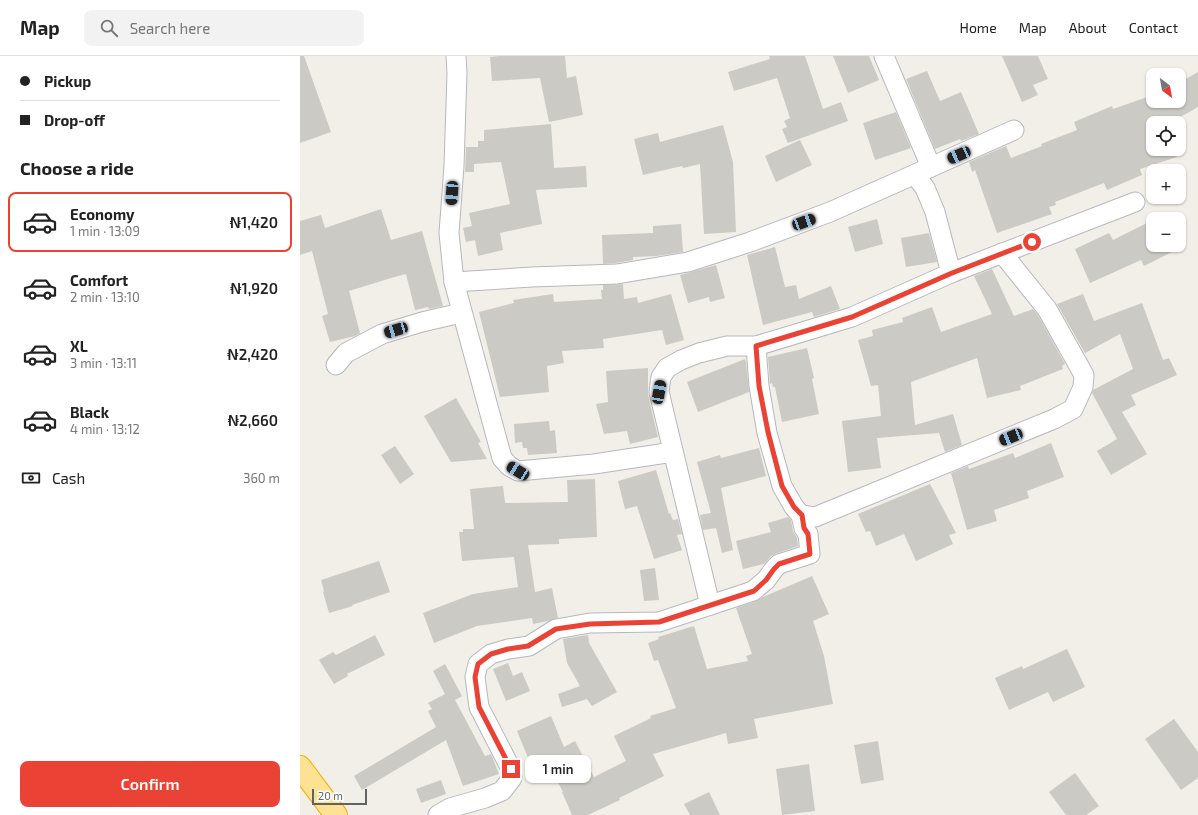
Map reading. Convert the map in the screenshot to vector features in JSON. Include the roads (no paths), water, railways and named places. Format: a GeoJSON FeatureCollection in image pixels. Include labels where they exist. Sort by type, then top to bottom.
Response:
{"type":"FeatureCollection","features":[{"type":"Feature","properties":{"kind":"highway"},"geometry":{"type":"LineString","coordinates":[[300,767],[336,815]]}},
{"type":"Feature","properties":{"kind":"street"},"geometry":{"type":"LineString","coordinates":[[456,56],[457,73],[454,166],[449,233],[454,282],[461,313],[502,458],[509,466],[518,471],[594,464],[673,452]]}},
{"type":"Feature","properties":{"kind":"street"},"geometry":{"type":"LineString","coordinates":[[884,56],[923,171],[925,188],[935,212],[952,273]]}},
{"type":"Feature","properties":{"kind":"street"},"geometry":{"type":"LineString","coordinates":[[454,282],[617,274],[688,262],[750,242],[830,212],[1014,130]]}},
{"type":"Feature","properties":{"kind":"street"},"geometry":{"type":"LineString","coordinates":[[710,605],[659,392],[661,377],[667,368],[681,360],[699,353],[728,346],[756,346],[852,317],[952,273],[1135,202]]}},
{"type":"Feature","properties":{"kind":"street"},"geometry":{"type":"LineString","coordinates":[[756,346],[759,386],[768,432],[782,486],[794,507],[802,515],[815,517],[1054,419],[1073,408],[1083,387],[1084,374],[1047,309],[1002,253]]}},
{"type":"Feature","properties":{"kind":"street"},"geometry":{"type":"LineString","coordinates":[[336,366],[346,353],[382,334],[422,322],[461,313]]}},
{"type":"Feature","properties":{"kind":"street"},"geometry":{"type":"LineString","coordinates":[[438,815],[450,808],[485,798],[502,791],[512,778],[511,769],[479,707],[475,677],[478,664],[491,654],[508,649],[528,646],[556,629],[590,624],[659,622],[754,591],[766,580],[779,564],[810,554],[808,534],[804,528],[802,515]]}}]}
